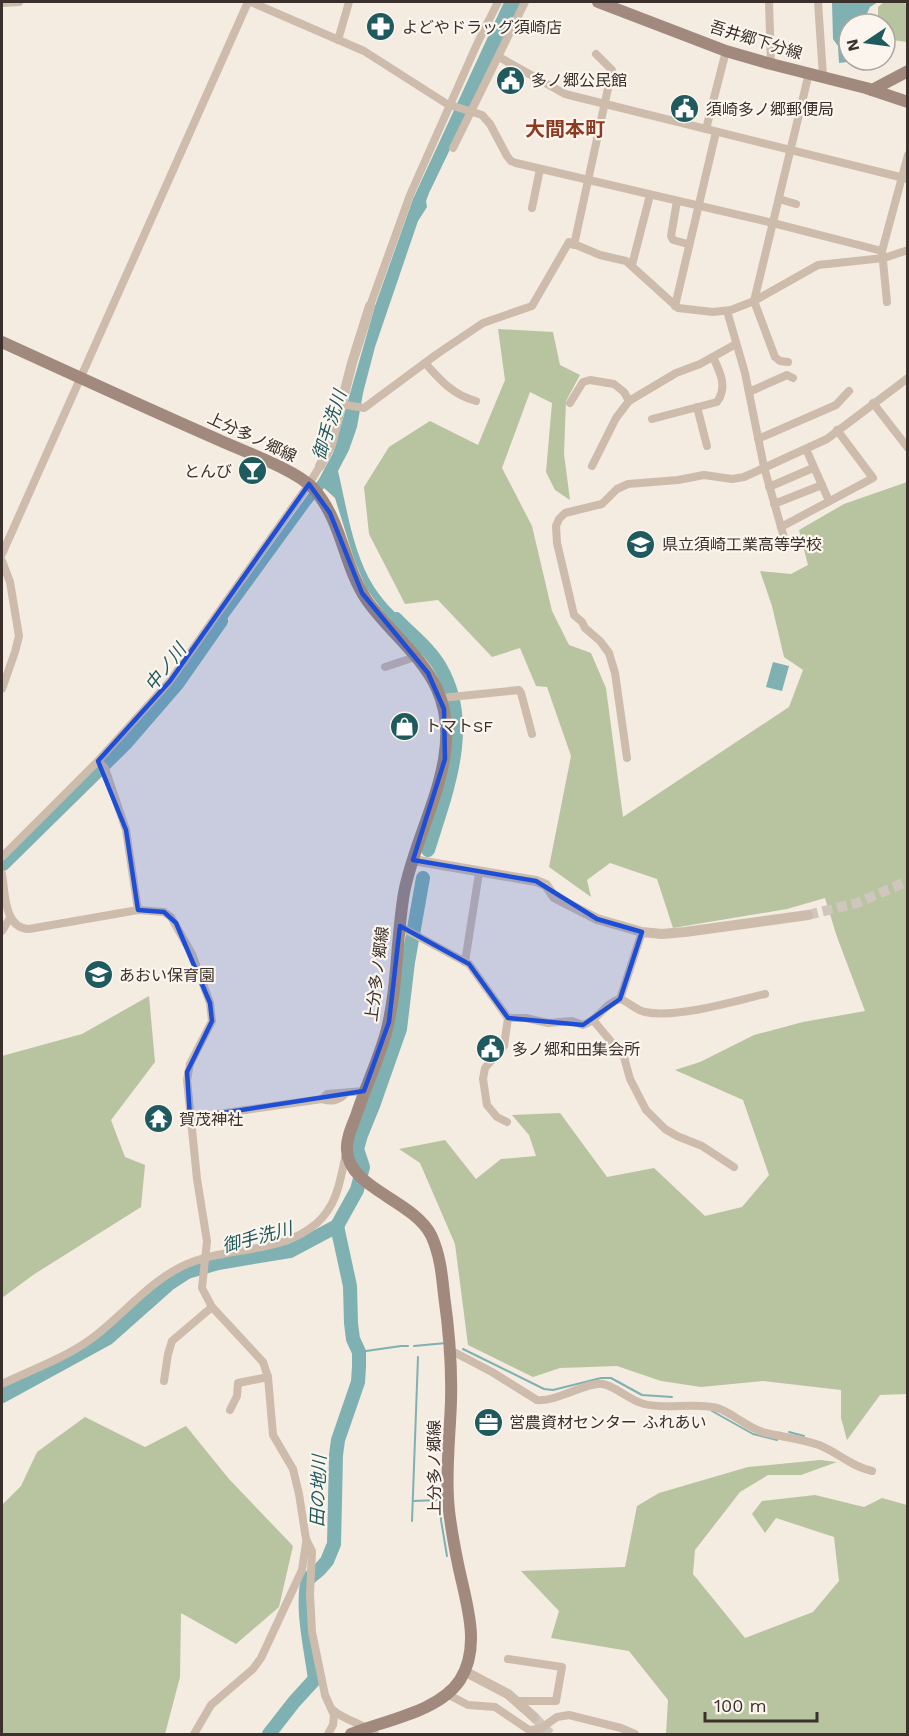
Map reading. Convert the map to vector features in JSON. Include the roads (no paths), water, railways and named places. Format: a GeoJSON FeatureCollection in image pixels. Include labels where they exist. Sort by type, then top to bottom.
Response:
{"type":"FeatureCollection","features":[{"type":"Feature","properties":{"kind":"main road","name":"吾井郷下分線"},"geometry":{"type":"LineString","coordinates":[[598,2],[726,51],[823,76],[908,102]]}},
{"type":"Feature","properties":{"kind":"main road"},"geometry":{"type":"LineString","coordinates":[[872,90],[908,70]]}},
{"type":"Feature","properties":{"kind":"main road","name":"上分多ノ郷線"},"geometry":{"type":"LineString","coordinates":[[2,342],[265,461],[314,490],[337,527],[354,578],[362,593],[415,657],[444,697],[447,729],[445,759],[405,888],[403,928],[389,1022],[352,1125],[347,1150],[351,1164],[360,1177],[417,1216],[431,1235],[440,1263],[450,1350],[448,1492],[451,1524],[470,1628],[469,1656],[459,1680],[447,1694],[431,1704],[371,1731],[351,1734]]}},
{"type":"Feature","properties":{"kind":"street"},"geometry":{"type":"LineString","coordinates":[[3,2],[19,2]]}},
{"type":"Feature","properties":{"kind":"street"},"geometry":{"type":"LineString","coordinates":[[2,554],[79,384],[79,377],[250,2],[364,51],[452,106],[486,118],[511,161],[773,223],[883,254]]}},
{"type":"Feature","properties":{"kind":"street"},"geometry":{"type":"LineString","coordinates":[[338,40],[349,2]]}},
{"type":"Feature","properties":{"kind":"street"},"geometry":{"type":"LineString","coordinates":[[2,857],[101,764],[170,681],[314,490],[320,466],[331,445],[344,404],[370,306],[410,195],[498,2]]}},
{"type":"Feature","properties":{"kind":"street"},"geometry":{"type":"LineString","coordinates":[[453,148],[525,2]]}},
{"type":"Feature","properties":{"kind":"street"},"geometry":{"type":"LineString","coordinates":[[769,2],[771,64]]}},
{"type":"Feature","properties":{"kind":"street"},"geometry":{"type":"LineString","coordinates":[[818,2],[823,76]]}},
{"type":"Feature","properties":{"kind":"street"},"geometry":{"type":"LineString","coordinates":[[706,129],[726,51]]}},
{"type":"Feature","properties":{"kind":"street"},"geometry":{"type":"LineString","coordinates":[[574,245],[612,70],[596,54]]}},
{"type":"Feature","properties":{"kind":"street"},"geometry":{"type":"LineString","coordinates":[[499,57],[560,92],[904,179]]}},
{"type":"Feature","properties":{"kind":"street"},"geometry":{"type":"LineString","coordinates":[[788,363],[775,357],[754,301],[809,73]]}},
{"type":"Feature","properties":{"kind":"street"},"geometry":{"type":"LineString","coordinates":[[675,306],[716,132]]}},
{"type":"Feature","properties":{"kind":"street"},"geometry":{"type":"LineString","coordinates":[[887,302],[883,254],[904,179],[908,155]]}},
{"type":"Feature","properties":{"kind":"street"},"geometry":{"type":"LineString","coordinates":[[532,208],[540,169]]}},
{"type":"Feature","properties":{"kind":"street"},"geometry":{"type":"LineString","coordinates":[[632,266],[650,195]]}},
{"type":"Feature","properties":{"kind":"street"},"geometry":{"type":"LineString","coordinates":[[779,199],[796,204]]}},
{"type":"Feature","properties":{"kind":"street"},"geometry":{"type":"LineString","coordinates":[[677,201],[671,237],[673,240],[688,244]]}},
{"type":"Feature","properties":{"kind":"street"},"geometry":{"type":"LineString","coordinates":[[344,404],[364,408],[424,363],[488,321],[532,306],[569,242],[600,255],[620,258],[632,266],[675,306],[703,311],[727,311],[754,301],[818,266],[908,250]]}},
{"type":"Feature","properties":{"kind":"street"},"geometry":{"type":"LineString","coordinates":[[727,311],[749,392],[769,487],[785,541]]}},
{"type":"Feature","properties":{"kind":"street"},"geometry":{"type":"LineString","coordinates":[[592,466],[622,408],[629,401],[676,373],[700,364],[736,344]]}},
{"type":"Feature","properties":{"kind":"street"},"geometry":{"type":"LineString","coordinates":[[652,419],[717,402],[721,395],[722,380],[713,357]]}},
{"type":"Feature","properties":{"kind":"street"},"geometry":{"type":"LineString","coordinates":[[424,363],[443,384],[457,395],[476,401]]}},
{"type":"Feature","properties":{"kind":"street"},"geometry":{"type":"LineString","coordinates":[[749,392],[787,375],[793,378]]}},
{"type":"Feature","properties":{"kind":"street"},"geometry":{"type":"LineString","coordinates":[[627,758],[615,673],[609,653],[574,615],[570,604],[555,532],[559,519],[572,511],[602,504],[617,489],[628,484],[678,480],[704,475],[738,479],[825,440],[908,378]]}},
{"type":"Feature","properties":{"kind":"street"},"geometry":{"type":"LineString","coordinates":[[570,403],[583,382],[590,380],[614,384],[624,392],[629,401]]}},
{"type":"Feature","properties":{"kind":"street"},"geometry":{"type":"LineString","coordinates":[[758,440],[836,405],[849,391]]}},
{"type":"Feature","properties":{"kind":"street"},"geometry":{"type":"LineString","coordinates":[[873,403],[908,448]]}},
{"type":"Feature","properties":{"kind":"street"},"geometry":{"type":"LineString","coordinates":[[697,407],[707,446]]}},
{"type":"Feature","properties":{"kind":"street"},"geometry":{"type":"LineString","coordinates":[[781,528],[873,478],[837,430]]}},
{"type":"Feature","properties":{"kind":"street"},"geometry":{"type":"LineString","coordinates":[[806,448],[813,468],[830,501]]}},
{"type":"Feature","properties":{"kind":"street"},"geometry":{"type":"LineString","coordinates":[[769,487],[813,468]]}},
{"type":"Feature","properties":{"kind":"street"},"geometry":{"type":"LineString","coordinates":[[774,504],[822,485]]}},
{"type":"Feature","properties":{"kind":"street"},"geometry":{"type":"LineString","coordinates":[[2,561],[10,582],[19,636],[2,689]]}},
{"type":"Feature","properties":{"kind":"street"},"geometry":{"type":"LineString","coordinates":[[385,667],[415,657]]}},
{"type":"Feature","properties":{"kind":"street"},"geometry":{"type":"LineString","coordinates":[[444,697],[519,690],[532,734]]}},
{"type":"Feature","properties":{"kind":"street"},"geometry":{"type":"LineString","coordinates":[[101,764],[126,830],[138,910]]}},
{"type":"Feature","properties":{"kind":"street"},"geometry":{"type":"LineString","coordinates":[[413,860],[544,884],[554,897],[597,920],[642,932],[662,934],[686,932],[808,915]]}},
{"type":"Feature","properties":{"kind":"street"},"geometry":{"type":"LineString","coordinates":[[465,962],[479,873]]}},
{"type":"Feature","properties":{"kind":"street"},"geometry":{"type":"LineString","coordinates":[[2,874],[10,918],[22,928],[29,929],[138,910],[164,912],[176,923],[192,954],[210,1003],[212,1021],[200,1041],[188,1072],[190,1118],[207,1241],[202,1288],[212,1307],[262,1362],[268,1377],[273,1435],[293,1470],[306,1539],[306,1555],[302,1570],[261,1658],[253,1669],[211,1705],[194,1734]]}},
{"type":"Feature","properties":{"kind":"street"},"geometry":{"type":"LineString","coordinates":[[2,932],[10,918]]}},
{"type":"Feature","properties":{"kind":"street"},"geometry":{"type":"LineString","coordinates":[[403,928],[472,967],[508,1018],[504,1046],[486,1068],[483,1079],[487,1105],[497,1117],[507,1122]]}},
{"type":"Feature","properties":{"kind":"street"},"geometry":{"type":"LineString","coordinates":[[620,999],[642,932]]}},
{"type":"Feature","properties":{"kind":"street"},"geometry":{"type":"LineString","coordinates":[[508,1018],[526,1018],[548,1023],[572,1021],[583,1025],[593,1020],[612,1001],[620,999],[643,1012],[662,1014],[765,994]]}},
{"type":"Feature","properties":{"kind":"street"},"geometry":{"type":"LineString","coordinates":[[593,1020],[624,1058],[630,1079],[642,1104],[653,1118],[665,1129],[702,1146],[734,1167]]}},
{"type":"Feature","properties":{"kind":"street"},"geometry":{"type":"LineString","coordinates":[[190,1118],[322,1099],[327,1094],[364,1091]]}},
{"type":"Feature","properties":{"kind":"street"},"geometry":{"type":"LineString","coordinates":[[2,1384],[89,1340],[158,1282],[185,1265],[268,1247],[301,1234],[315,1225],[328,1212],[336,1197],[347,1150]]}},
{"type":"Feature","properties":{"kind":"street"},"geometry":{"type":"LineString","coordinates":[[164,1382],[172,1341],[212,1307]]}},
{"type":"Feature","properties":{"kind":"street"},"geometry":{"type":"LineString","coordinates":[[450,1350],[492,1372],[537,1400],[567,1394],[594,1384],[604,1384],[644,1404],[720,1410],[758,1430],[818,1445],[857,1468],[872,1471]]}},
{"type":"Feature","properties":{"kind":"street"},"geometry":{"type":"LineString","coordinates":[[230,1410],[237,1396],[238,1383],[268,1377]]}},
{"type":"Feature","properties":{"kind":"street"},"geometry":{"type":"LineString","coordinates":[[306,1539],[312,1551],[310,1594],[312,1632],[325,1695],[338,1715],[371,1731]]}},
{"type":"Feature","properties":{"kind":"street"},"geometry":{"type":"LineString","coordinates":[[508,1659],[562,1667],[556,1701],[518,1701]]}},
{"type":"Feature","properties":{"kind":"street"},"geometry":{"type":"LineString","coordinates":[[464,1671],[498,1687],[518,1701],[534,1717]]}},
{"type":"Feature","properties":{"kind":"street"},"geometry":{"type":"LineString","coordinates":[[447,1694],[468,1705],[495,1707],[530,1730],[540,1729],[557,1717],[569,1715],[621,1728],[635,1734]]}},
{"type":"Feature","properties":{"kind":"street"},"geometry":{"type":"LineString","coordinates":[[328,1734],[334,1720],[333,1710]]}},
{"type":"Feature","properties":{"kind":"water"},"geometry":{"type":"Polygon","coordinates":[[[504,2],[521,2],[429,193],[426,201],[427,207],[418,221],[375,347],[357,427],[338,471],[352,531],[367,574],[382,598],[412,629],[406,635],[385,614],[366,588],[354,559],[335,498],[324,488],[214,637],[208,633],[319,479],[333,453],[375,306],[413,199],[504,2]]]}},
{"type":"Feature","properties":{"kind":"water"},"geometry":{"type":"Polygon","coordinates":[[[832,2],[878,2],[870,7],[868,12],[837,12],[837,45],[833,39],[832,2]]]}},
{"type":"Feature","properties":{"kind":"water"},"geometry":{"type":"Polygon","coordinates":[[[773,662],[789,666],[782,691],[766,687],[773,662]]]}},
{"type":"Feature","properties":{"kind":"waterway","name":"御手洗川"},"geometry":{"type":"LineString","coordinates":[[396,619],[436,660],[450,689],[455,712],[454,758],[428,850]]}},
{"type":"Feature","properties":{"kind":"waterway","name":"中ノ川"},"geometry":{"type":"LineString","coordinates":[[3,864],[126,743],[177,684],[221,621]]}},
{"type":"Feature","properties":{"kind":"waterway","name":"御手洗川"},"geometry":{"type":"LineString","coordinates":[[2,1396],[108,1338],[170,1283],[187,1272],[218,1263],[290,1251],[337,1226],[357,1190],[363,1167],[357,1149],[400,1029],[408,962],[423,878]]}},
{"type":"Feature","properties":{"kind":"waterway","name":"田の地川"},"geometry":{"type":"LineString","coordinates":[[269,1734],[315,1679],[307,1629],[306,1590],[308,1579],[327,1561],[334,1544],[338,1440],[358,1382],[359,1352],[353,1339],[350,1286],[337,1226]]}},
{"type":"Feature","properties":{"kind":"waterway"},"geometry":{"type":"LineString","coordinates":[[414,1346],[446,1343]]}},
{"type":"Feature","properties":{"kind":"waterway"},"geometry":{"type":"LineString","coordinates":[[359,1352],[408,1346]]}},
{"type":"Feature","properties":{"kind":"waterway"},"geometry":{"type":"LineString","coordinates":[[463,1349],[544,1389],[553,1390],[601,1378],[611,1378],[642,1395],[672,1397]]}},
{"type":"Feature","properties":{"kind":"waterway"},"geometry":{"type":"LineString","coordinates":[[412,1521],[418,1357]]}},
{"type":"Feature","properties":{"kind":"waterway"},"geometry":{"type":"LineString","coordinates":[[712,1411],[753,1434],[777,1440]]}},
{"type":"Feature","properties":{"kind":"waterway"},"geometry":{"type":"LineString","coordinates":[[789,1432],[804,1436]]}},
{"type":"Feature","properties":{"kind":"waterway"},"geometry":{"type":"LineString","coordinates":[[413,1501],[440,1500],[447,1556]]}},
{"type":"Feature","properties":{"kind":"tunnel"},"geometry":{"type":"LineString","coordinates":[[808,915],[857,903],[908,881]]}},
{"type":"Feature","properties":{"kind":"tunnel"},"geometry":{"type":"LineString","coordinates":[[534,1717],[550,1734]]}},
{"type":"Feature","properties":{"kind":"place","name":"よどやドラッグ須崎店"},"geometry":{"type":"Point","coordinates":[381,27]}},
{"type":"Feature","properties":{"kind":"place","name":"多ノ郷公民館"},"geometry":{"type":"Point","coordinates":[510,80]}},
{"type":"Feature","properties":{"kind":"place","name":"須崎多ノ郷郵便局"},"geometry":{"type":"Point","coordinates":[685,109]}},
{"type":"Feature","properties":{"kind":"place","name":"とんび"},"geometry":{"type":"Point","coordinates":[253,471]}},
{"type":"Feature","properties":{"kind":"place","name":"県立須崎工業高等学校"},"geometry":{"type":"Point","coordinates":[641,544]}},
{"type":"Feature","properties":{"kind":"place","name":"トマトSF"},"geometry":{"type":"Point","coordinates":[404,726]}},
{"type":"Feature","properties":{"kind":"place","name":"あおい保育園"},"geometry":{"type":"Point","coordinates":[98,975]}},
{"type":"Feature","properties":{"kind":"place","name":"多ノ郷和田集会所"},"geometry":{"type":"Point","coordinates":[491,1049]}},
{"type":"Feature","properties":{"kind":"place","name":"賀茂神社"},"geometry":{"type":"Point","coordinates":[158,1119]}},
{"type":"Feature","properties":{"kind":"place","name":"営農資材センター ふれあい"},"geometry":{"type":"Point","coordinates":[488,1422]}},
{"type":"Feature","properties":{"kind":"district","name":"大間本町"},"geometry":{"type":"Point","coordinates":[565,129]}}]}
